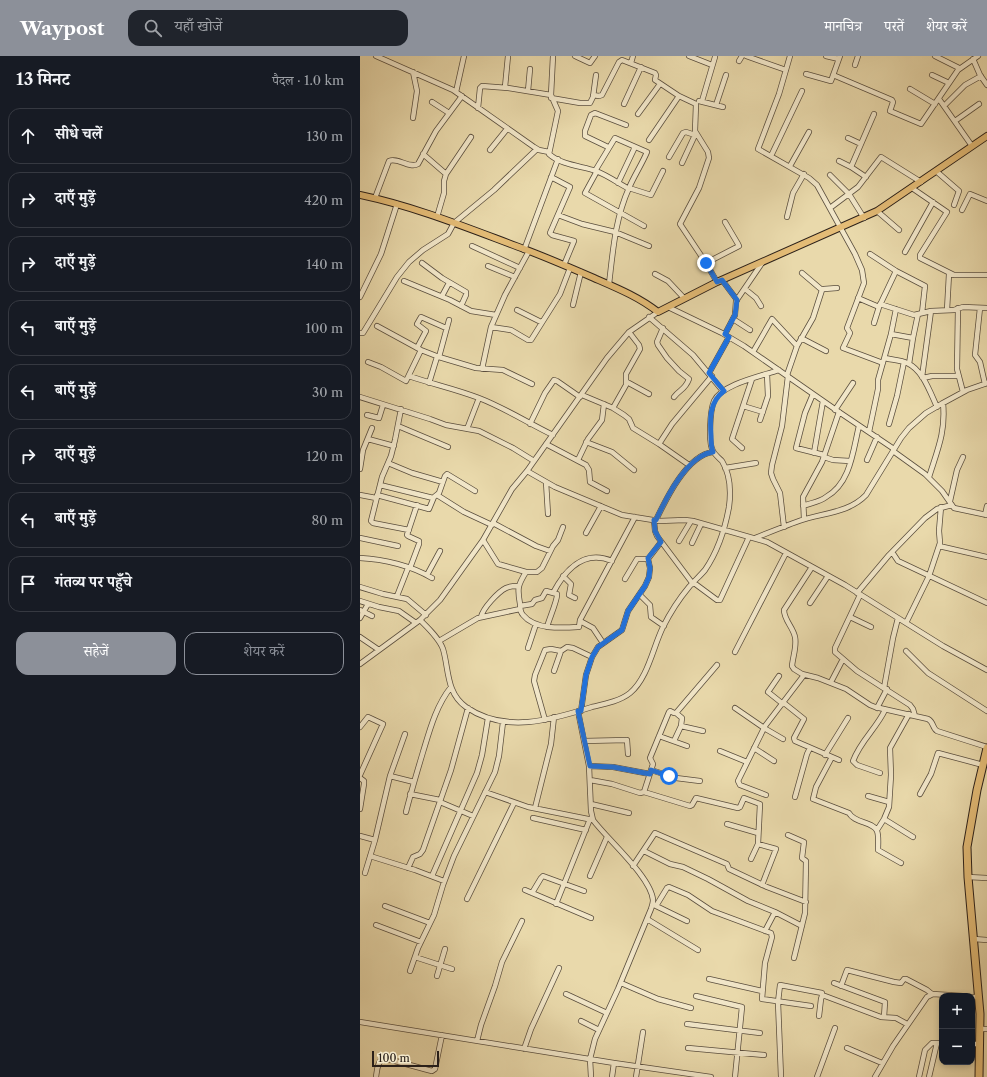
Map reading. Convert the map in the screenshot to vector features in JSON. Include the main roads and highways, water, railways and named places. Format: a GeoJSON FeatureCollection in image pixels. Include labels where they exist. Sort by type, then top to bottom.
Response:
{"type":"FeatureCollection","features":[{"type":"Feature","properties":{"kind":"highway"},"geometry":{"type":"LineString","coordinates":[[975,993],[974,939],[967,858],[968,835],[985,764],[987,748]]}},
{"type":"Feature","properties":{"kind":"highway"},"geometry":{"type":"LineString","coordinates":[[975,997],[983,1029],[976,1044],[979,1077]]}},
{"type":"Feature","properties":{"kind":"main road"},"geometry":{"type":"LineString","coordinates":[[360,195],[397,204],[437,217],[527,250],[609,284],[641,300],[658,312],[720,281],[864,218],[877,211],[986,138]]}}]}
